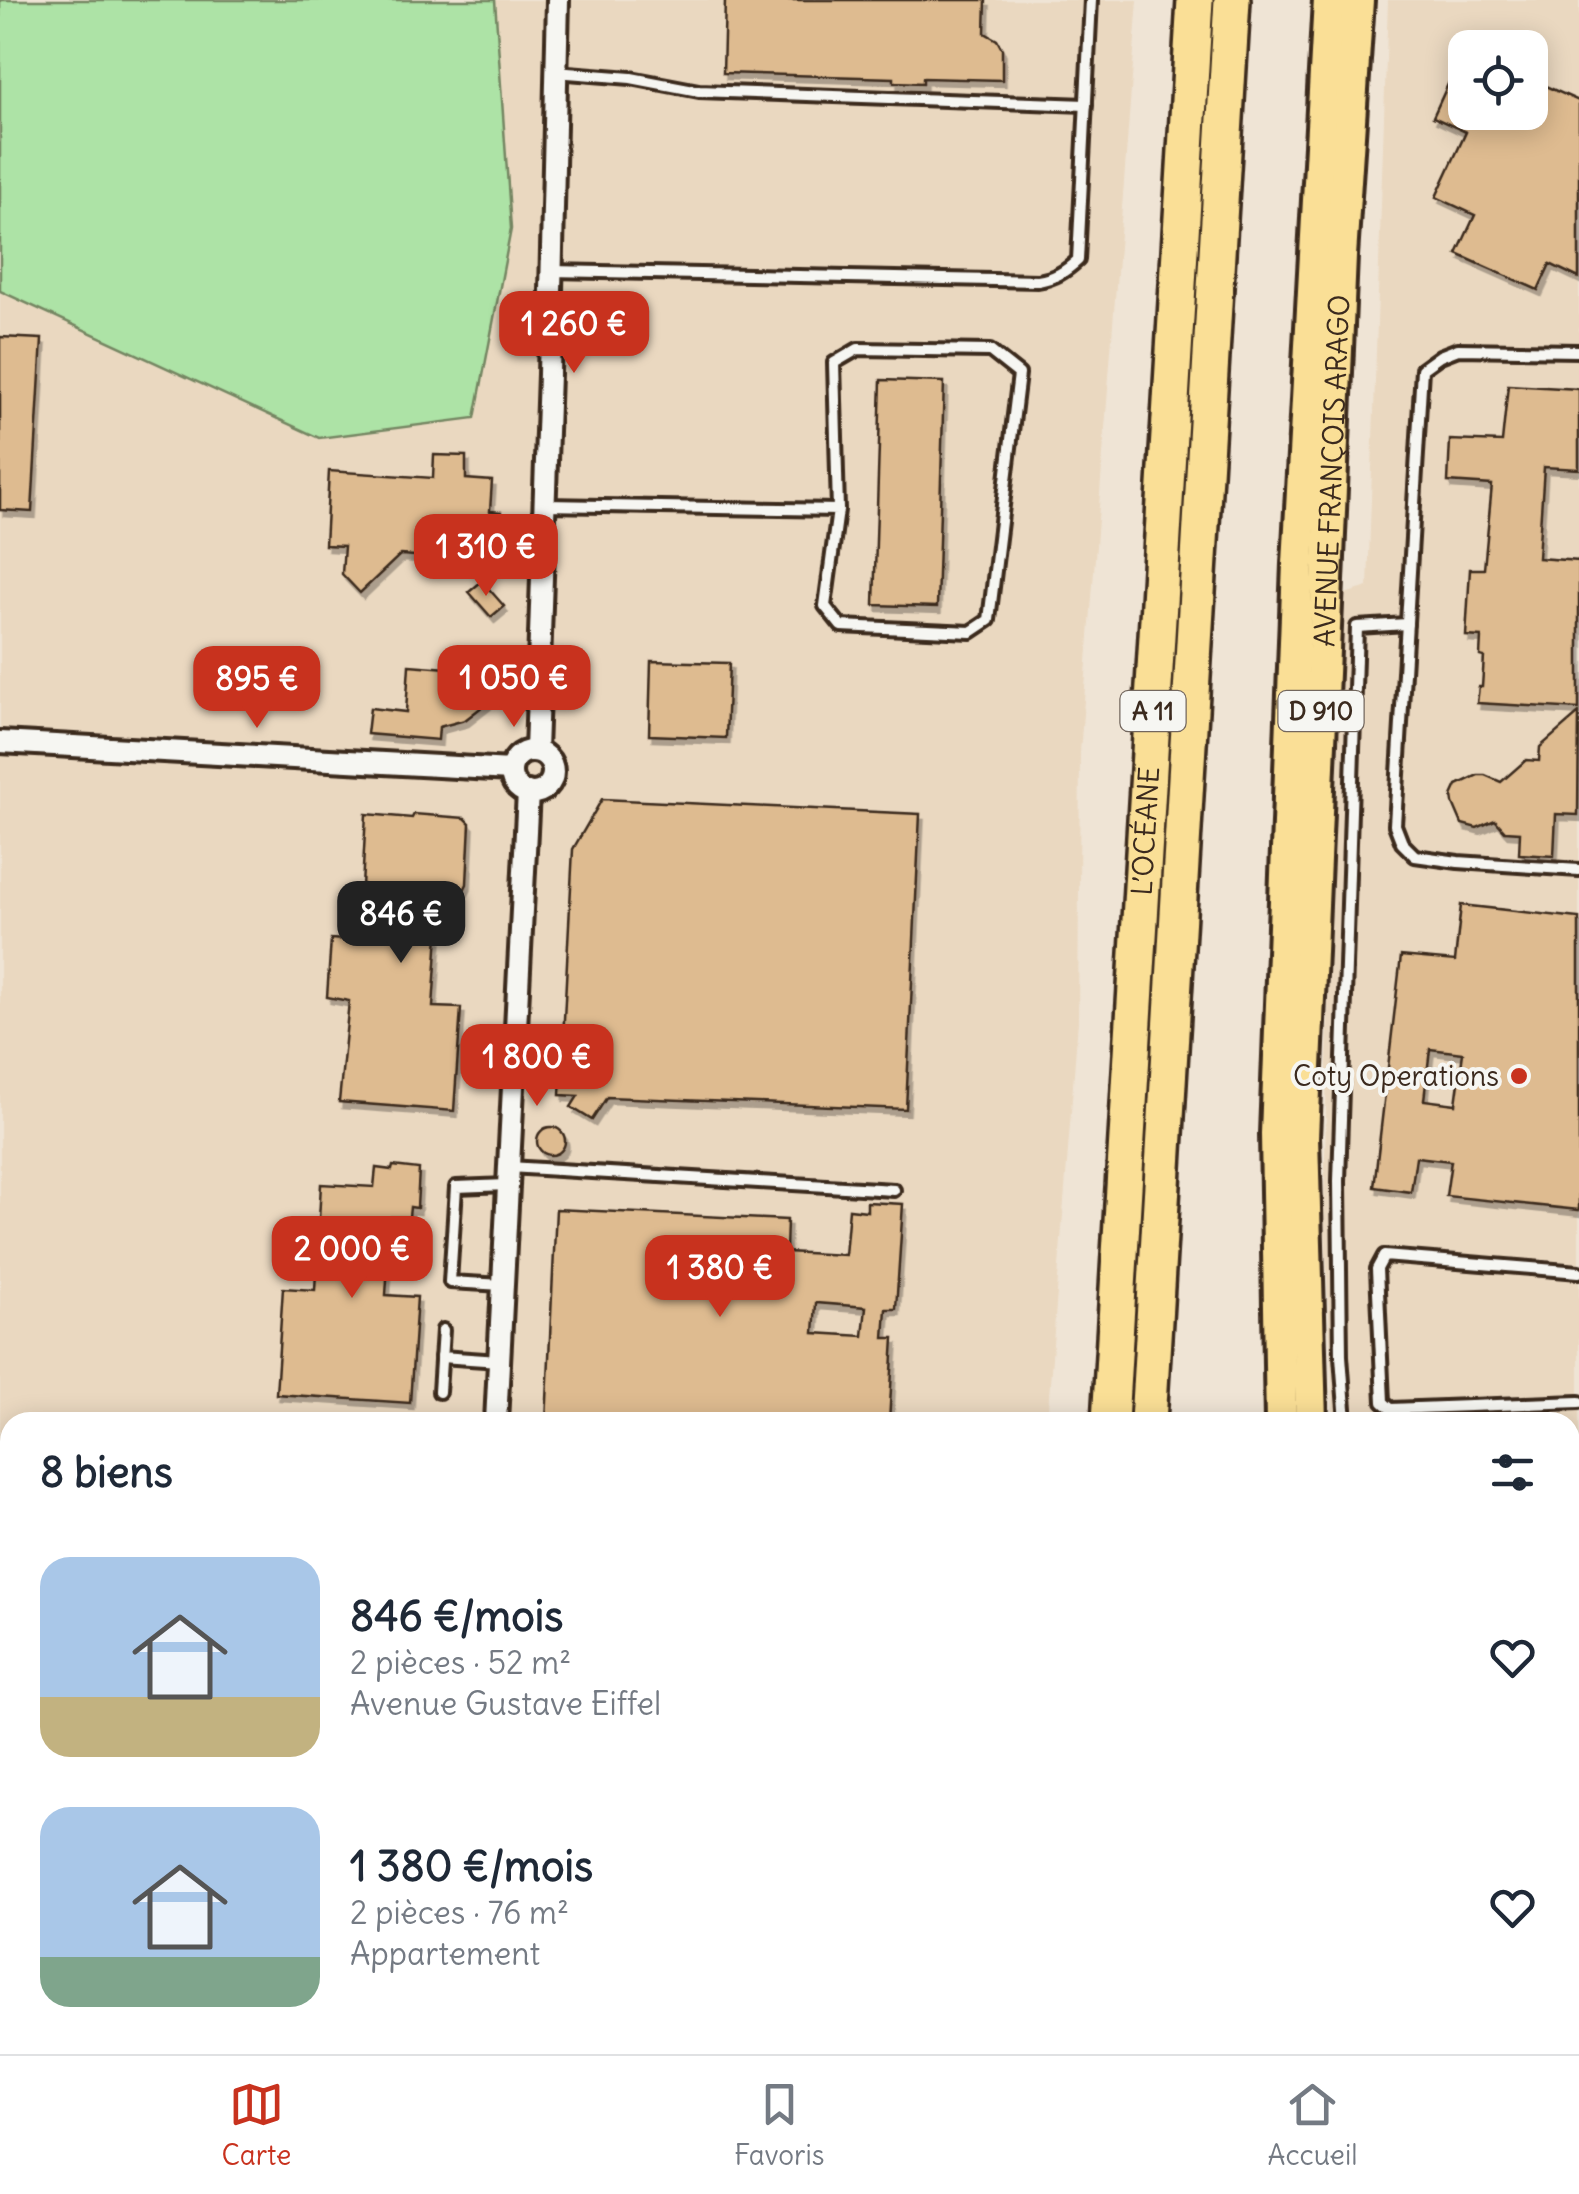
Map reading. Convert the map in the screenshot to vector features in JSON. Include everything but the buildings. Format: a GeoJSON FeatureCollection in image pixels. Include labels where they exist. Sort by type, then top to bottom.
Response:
{"type":"FeatureCollection","features":[{"type":"Feature","properties":{"kind":"highway","name":"L’OCÉANE"},"geometry":{"type":"LineString","coordinates":[[1111,1412],[1195,0]]}},
{"type":"Feature","properties":{"kind":"highway","name":"L’OCÉANE"},"geometry":{"type":"LineString","coordinates":[[1149,1412],[1232,0]]}},
{"type":"Feature","properties":{"kind":"main road","name":"AVENUE FRANÇOIS ARAGO"},"geometry":{"type":"LineString","coordinates":[[1282,1412],[1276,1134],[1298,564],[1329,0]]}},
{"type":"Feature","properties":{"kind":"main road","name":"AVENUE FRANÇOIS ARAGO"},"geometry":{"type":"LineString","coordinates":[[1311,1412],[1303,1137],[1340,276],[1358,0]]}},
{"type":"Feature","properties":{"kind":"street"},"geometry":{"type":"LineString","coordinates":[[536,751],[558,0]]}},
{"type":"Feature","properties":{"kind":"street"},"geometry":{"type":"LineString","coordinates":[[0,742],[511,770]]}},
{"type":"Feature","properties":{"kind":"street"},"geometry":{"type":"LineString","coordinates":[[536,751],[552,763],[554,774],[541,791],[528,792],[519,788],[511,770],[524,752],[536,751]]}},
{"type":"Feature","properties":{"kind":"street"},"geometry":{"type":"LineString","coordinates":[[497,1412],[528,792]]}},
{"type":"Feature","properties":{"kind":"lane"},"geometry":{"type":"LineString","coordinates":[[551,271],[1018,281],[1053,278],[1078,260],[1091,0]]}},
{"type":"Feature","properties":{"kind":"lane"},"geometry":{"type":"LineString","coordinates":[[555,72],[631,78],[699,91],[1086,106]]}},
{"type":"Feature","properties":{"kind":"lane"},"geometry":{"type":"LineString","coordinates":[[858,349],[990,351],[1019,374],[989,620],[970,632],[841,626],[825,606],[838,510],[834,363],[858,349]]}},
{"type":"Feature","properties":{"kind":"lane"},"geometry":{"type":"LineString","coordinates":[[1579,351],[1458,349],[1422,369],[1395,825],[1402,843],[1415,856],[1579,870]]}},
{"type":"Feature","properties":{"kind":"lane"},"geometry":{"type":"LineString","coordinates":[[544,505],[838,510]]}},
{"type":"Feature","properties":{"kind":"lane"},"geometry":{"type":"LineString","coordinates":[[1345,1412],[1339,1181],[1357,627],[1407,624]]}},
{"type":"Feature","properties":{"kind":"lane"},"geometry":{"type":"LineString","coordinates":[[504,1285],[450,1282],[456,1187],[509,1176],[894,1190]]}},
{"type":"Feature","properties":{"kind":"lane"},"geometry":{"type":"LineString","coordinates":[[1579,1272],[1384,1256],[1377,1269],[1383,1402],[1391,1409],[1579,1402]]}},
{"type":"Feature","properties":{"kind":"lane"},"geometry":{"type":"LineString","coordinates":[[439,1392],[443,1330]]}},
{"type":"Feature","properties":{"kind":"lane"},"geometry":{"type":"LineString","coordinates":[[441,1357],[500,1361]]}},
{"type":"Feature","properties":{"kind":"shaded area"},"geometry":{"type":"Polygon","coordinates":[[[0,0],[1138,0],[1080,753],[1078,1021],[1048,1412],[0,1412],[0,0]]]}},
{"type":"Feature","properties":{"kind":"shaded area"},"geometry":{"type":"Polygon","coordinates":[[[1388,0],[1579,0],[1579,1412],[1334,1412],[1324,1211],[1331,869],[1345,594],[1368,587],[1388,0]]]}},
{"type":"Feature","properties":{"kind":"green space"},"geometry":{"type":"Polygon","coordinates":[[[0,0],[495,0],[511,229],[475,418],[319,438],[0,291],[0,0]]]}},
{"type":"Feature","properties":{"kind":"place","name":"Coty Operations"},"geometry":{"type":"Point","coordinates":[1519,1076]}}]}
